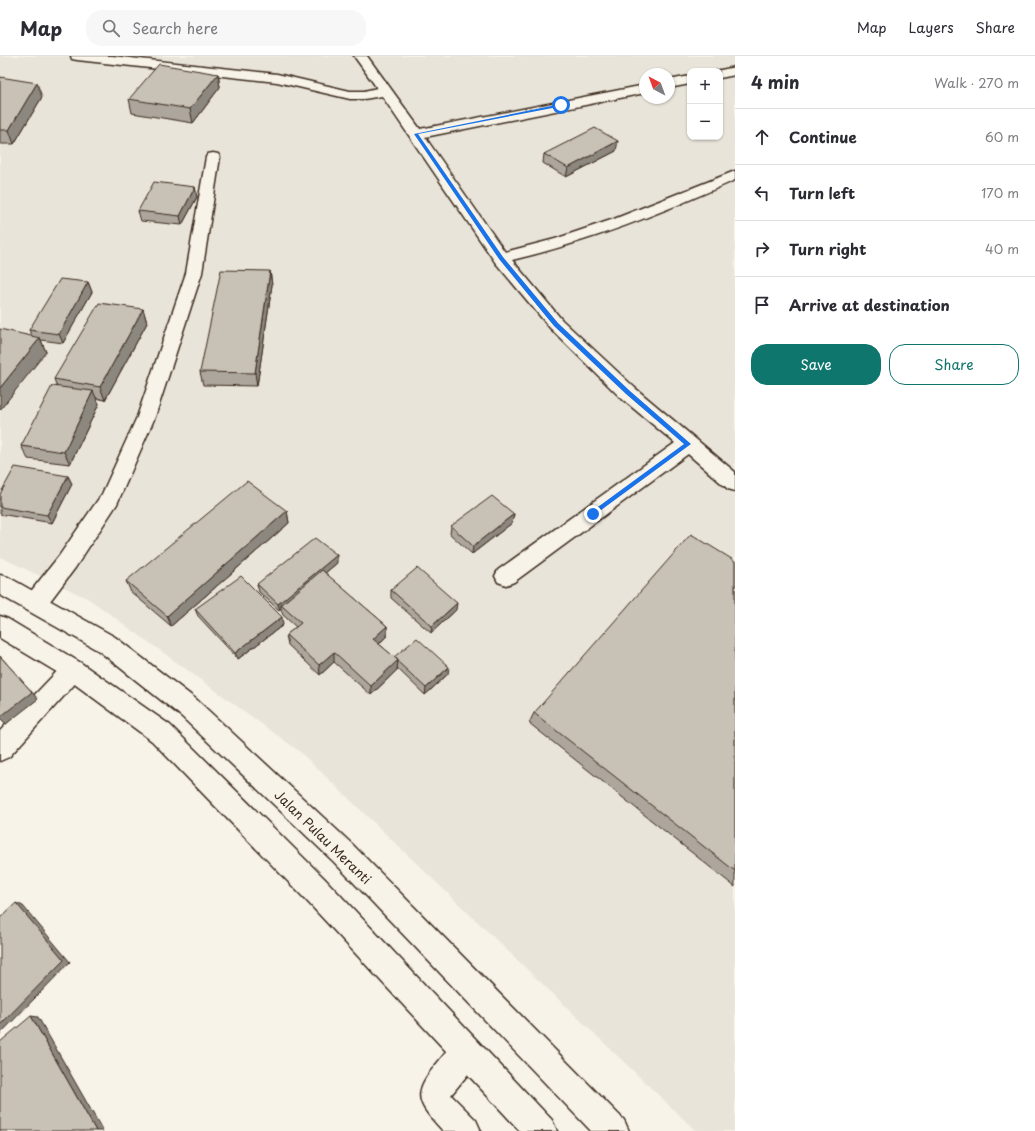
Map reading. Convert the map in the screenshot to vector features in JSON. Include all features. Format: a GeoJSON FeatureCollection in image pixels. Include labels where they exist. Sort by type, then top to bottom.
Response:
{"type":"FeatureCollection","features":[{"type":"Feature","properties":{"kind":"main road"},"geometry":{"type":"LineString","coordinates":[[77,56],[277,78],[350,95],[364,95],[384,91]]}},
{"type":"Feature","properties":{"kind":"main road"},"geometry":{"type":"LineString","coordinates":[[360,56],[416,134],[501,258],[556,324],[628,393],[735,482]]}},
{"type":"Feature","properties":{"kind":"main road"},"geometry":{"type":"LineString","coordinates":[[723,73],[735,71]]}},
{"type":"Feature","properties":{"kind":"main road"},"geometry":{"type":"LineString","coordinates":[[675,83],[687,81]]}},
{"type":"Feature","properties":{"kind":"main road"},"geometry":{"type":"LineString","coordinates":[[416,134],[639,90]]}},
{"type":"Feature","properties":{"kind":"main road"},"geometry":{"type":"LineString","coordinates":[[36,602],[68,562],[110,498],[146,417],[194,273],[213,157]]}},
{"type":"Feature","properties":{"kind":"main road"},"geometry":{"type":"LineString","coordinates":[[501,258],[543,248],[632,218],[735,175]]}},
{"type":"Feature","properties":{"kind":"main road"},"geometry":{"type":"LineString","coordinates":[[506,576],[688,444]]}},
{"type":"Feature","properties":{"kind":"main road","name":"Jalan Pulau Meranti"},"geometry":{"type":"LineString","coordinates":[[0,584],[36,602],[107,644],[189,708],[343,854],[613,1131]]}},
{"type":"Feature","properties":{"kind":"main road"},"geometry":{"type":"LineString","coordinates":[[0,626],[73,670],[161,733],[315,889],[541,1131]]}},
{"type":"Feature","properties":{"kind":"main road"},"geometry":{"type":"LineString","coordinates":[[0,749],[73,670]]}},
{"type":"Feature","properties":{"kind":"main road"},"geometry":{"type":"LineString","coordinates":[[465,1131],[436,1102],[436,1088],[466,1052]]}},
{"type":"Feature","properties":{"kind":"shaded area"},"geometry":{"type":"Polygon","coordinates":[[[0,56],[735,56],[735,1131],[696,1131],[299,751],[89,599],[0,557],[0,56]]]}},
{"type":"Feature","properties":{"kind":"building"},"geometry":{"type":"Polygon","coordinates":[[[159,64],[218,74],[190,109],[129,99],[159,64]]]}},
{"type":"Feature","properties":{"kind":"building"},"geometry":{"type":"Polygon","coordinates":[[[0,77],[37,83],[9,130],[0,130],[0,77]]]}},
{"type":"Feature","properties":{"kind":"building"},"geometry":{"type":"Polygon","coordinates":[[[595,128],[618,141],[568,168],[544,154],[595,128]]]}},
{"type":"Feature","properties":{"kind":"building"},"geometry":{"type":"Polygon","coordinates":[[[154,182],[195,187],[180,216],[138,211],[154,182]]]}},
{"type":"Feature","properties":{"kind":"building"},"geometry":{"type":"Polygon","coordinates":[[[221,270],[270,271],[255,373],[200,372],[221,270]]]}},
{"type":"Feature","properties":{"kind":"building"},"geometry":{"type":"Polygon","coordinates":[[[60,279],[88,282],[59,334],[29,330],[60,279]]]}},
{"type":"Feature","properties":{"kind":"building"},"geometry":{"type":"Polygon","coordinates":[[[99,303],[143,309],[100,387],[54,379],[99,303]]]}},
{"type":"Feature","properties":{"kind":"building"},"geometry":{"type":"Polygon","coordinates":[[[0,329],[40,338],[0,388],[0,329]]]}},
{"type":"Feature","properties":{"kind":"building"},"geometry":{"type":"Polygon","coordinates":[[[52,386],[93,391],[64,452],[21,446],[52,386]]]}},
{"type":"Feature","properties":{"kind":"building"},"geometry":{"type":"Polygon","coordinates":[[[15,467],[68,476],[47,515],[0,507],[0,494],[15,467]]]}},
{"type":"Feature","properties":{"kind":"building"},"geometry":{"type":"Polygon","coordinates":[[[247,481],[287,511],[167,616],[126,581],[247,481]]]}},
{"type":"Feature","properties":{"kind":"building"},"geometry":{"type":"Polygon","coordinates":[[[492,496],[514,514],[473,546],[451,526],[492,496]]]}},
{"type":"Feature","properties":{"kind":"building"},"geometry":{"type":"Polygon","coordinates":[[[691,534],[735,561],[735,871],[534,713],[691,534]]]}},
{"type":"Feature","properties":{"kind":"building"},"geometry":{"type":"Polygon","coordinates":[[[315,538],[337,555],[278,604],[257,584],[315,538]]]}},
{"type":"Feature","properties":{"kind":"building"},"geometry":{"type":"Polygon","coordinates":[[[417,568],[457,603],[432,626],[391,590],[417,568]]]}},
{"type":"Feature","properties":{"kind":"building"},"geometry":{"type":"Polygon","coordinates":[[[322,570],[387,626],[373,639],[398,660],[371,686],[334,652],[319,665],[286,635],[301,623],[281,605],[322,570]]]}},
{"type":"Feature","properties":{"kind":"building"},"geometry":{"type":"Polygon","coordinates":[[[241,576],[282,617],[235,653],[195,609],[241,576]]]}},
{"type":"Feature","properties":{"kind":"building"},"geometry":{"type":"Polygon","coordinates":[[[417,638],[449,667],[426,688],[394,657],[417,638]]]}},
{"type":"Feature","properties":{"kind":"building"},"geometry":{"type":"Polygon","coordinates":[[[0,656],[32,692],[0,717],[0,656]]]}},
{"type":"Feature","properties":{"kind":"building"},"geometry":{"type":"Polygon","coordinates":[[[16,903],[64,960],[0,1025],[0,918],[16,903]]]}},
{"type":"Feature","properties":{"kind":"building"},"geometry":{"type":"Polygon","coordinates":[[[31,1016],[96,1131],[0,1131],[0,1042],[31,1016]]]}},
{"type":"Feature","properties":{"kind":"route"},"geometry":{"type":"LineString","coordinates":[[561,105],[416,134],[501,258],[556,324],[628,393],[688,444],[593,514]]}}]}
